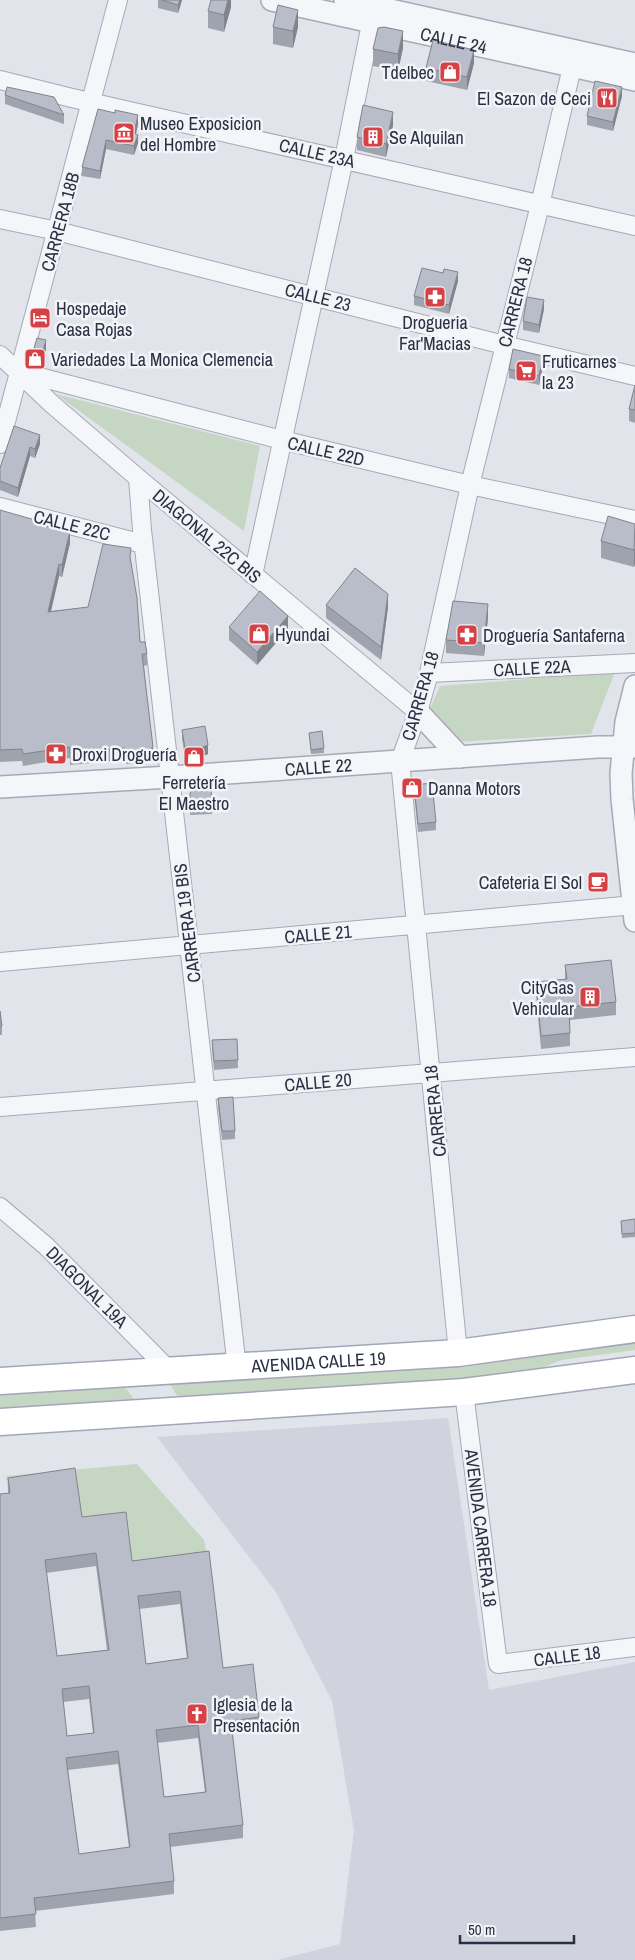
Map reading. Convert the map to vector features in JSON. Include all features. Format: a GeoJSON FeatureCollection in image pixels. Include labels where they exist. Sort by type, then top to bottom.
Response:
{"type":"FeatureCollection","features":[{"type":"Feature","properties":{"kind":"main road","name":"AVENIDA CALLE 19"},"geometry":{"type":"LineString","coordinates":[[0,1381],[238,1368],[458,1353],[635,1328]]}},
{"type":"Feature","properties":{"kind":"main road"},"geometry":{"type":"LineString","coordinates":[[0,1422],[464,1392],[635,1370]]}},
{"type":"Feature","properties":{"kind":"street","name":"CARRERA 18B"},"geometry":{"type":"LineString","coordinates":[[0,444],[118,0]]}},
{"type":"Feature","properties":{"kind":"street","name":"CALLE 24"},"geometry":{"type":"LineString","coordinates":[[272,0],[372,15],[574,59],[635,80]]}},
{"type":"Feature","properties":{"kind":"street","name":"CALLE 24"},"geometry":{"type":"LineString","coordinates":[[345,0],[372,15]]}},
{"type":"Feature","properties":{"kind":"street"},"geometry":{"type":"LineString","coordinates":[[253,575],[344,159],[372,15]]}},
{"type":"Feature","properties":{"kind":"street","name":"CALLE 24"},"geometry":{"type":"LineString","coordinates":[[574,59],[635,64]]}},
{"type":"Feature","properties":{"kind":"street","name":"CARRERA 18"},"geometry":{"type":"LineString","coordinates":[[458,1353],[400,761],[418,712],[429,673],[470,485],[540,205],[574,59]]}},
{"type":"Feature","properties":{"kind":"street","name":"CALLE 23A"},"geometry":{"type":"LineString","coordinates":[[0,80],[635,226]]}},
{"type":"Feature","properties":{"kind":"street","name":"CALLE 23"},"geometry":{"type":"LineString","coordinates":[[0,219],[635,376]]}},
{"type":"Feature","properties":{"kind":"street","name":"DIAGONAL 22C BIS"},"geometry":{"type":"LineString","coordinates":[[0,355],[53,405],[138,478],[418,712]]}},
{"type":"Feature","properties":{"kind":"street","name":"CALLE 22D"},"geometry":{"type":"LineString","coordinates":[[20,372],[282,440],[470,485],[635,520]]}},
{"type":"Feature","properties":{"kind":"street","name":"CARRERA 19 BIS"},"geometry":{"type":"LineString","coordinates":[[138,478],[143,537],[238,1368]]}},
{"type":"Feature","properties":{"kind":"street","name":"CALLE 22C"},"geometry":{"type":"LineString","coordinates":[[0,507],[143,537]]}},
{"type":"Feature","properties":{"kind":"street","name":"CALLE 22A"},"geometry":{"type":"LineString","coordinates":[[429,673],[635,663]]}},
{"type":"Feature","properties":{"kind":"street"},"geometry":{"type":"LineString","coordinates":[[629,747],[626,722],[635,686]]}},
{"type":"Feature","properties":{"kind":"street"},"geometry":{"type":"LineString","coordinates":[[418,712],[460,757]]}},
{"type":"Feature","properties":{"kind":"street"},"geometry":{"type":"LineString","coordinates":[[634,910],[622,799],[629,747],[635,723]]}},
{"type":"Feature","properties":{"kind":"street","name":"CALLE 22"},"geometry":{"type":"LineString","coordinates":[[0,786],[170,777],[598,747],[629,747]]}},
{"type":"Feature","properties":{"kind":"street","name":"CALLE 21"},"geometry":{"type":"LineString","coordinates":[[0,962],[416,924],[634,910]]}},
{"type":"Feature","properties":{"kind":"street","name":"CALLE 20"},"geometry":{"type":"LineString","coordinates":[[0,1107],[635,1057]]}},
{"type":"Feature","properties":{"kind":"street","name":"DIAGONAL 19A"},"geometry":{"type":"LineString","coordinates":[[0,1207],[59,1258],[170,1371]]}},
{"type":"Feature","properties":{"kind":"street","name":"AVENIDA CARRERA 18"},"geometry":{"type":"LineString","coordinates":[[464,1392],[498,1664]]}},
{"type":"Feature","properties":{"kind":"street","name":"CALLE 18"},"geometry":{"type":"LineString","coordinates":[[498,1664],[635,1648]]}},
{"type":"Feature","properties":{"kind":"shaded area"},"geometry":{"type":"Polygon","coordinates":[[[448,1418],[489,1690],[635,1662],[635,1960],[277,1960],[340,1944],[354,1831],[332,1701],[276,1592],[157,1437],[448,1418]]]}},
{"type":"Feature","properties":{"kind":"green space"},"geometry":{"type":"Polygon","coordinates":[[[56,394],[260,446],[244,531],[56,394]]]}},
{"type":"Feature","properties":{"kind":"green space"},"geometry":{"type":"Polygon","coordinates":[[[615,672],[591,734],[456,742],[429,711],[440,686],[615,672]]]}},
{"type":"Feature","properties":{"kind":"green space"},"geometry":{"type":"Polygon","coordinates":[[[635,1340],[635,1350],[562,1360],[528,1373],[430,1384],[179,1399],[168,1381],[389,1370],[498,1362],[635,1340]]]}},
{"type":"Feature","properties":{"kind":"green space"},"geometry":{"type":"Polygon","coordinates":[[[125,1387],[137,1403],[0,1411],[0,1394],[125,1387]]]}},
{"type":"Feature","properties":{"kind":"green space"},"geometry":{"type":"Polygon","coordinates":[[[137,1464],[204,1540],[209,1564],[132,1574],[59,1533],[8,1491],[6,1476],[137,1464]]]}},
{"type":"Feature","properties":{"kind":"building"},"geometry":{"type":"Polygon","coordinates":[[[162,0],[180,0],[178,5],[162,0]]]}},
{"type":"Feature","properties":{"kind":"building"},"geometry":{"type":"Polygon","coordinates":[[[211,0],[228,0],[224,15],[208,11],[211,0]]]}},
{"type":"Feature","properties":{"kind":"building"},"geometry":{"type":"Polygon","coordinates":[[[278,5],[298,10],[293,31],[273,27],[278,5]]]}},
{"type":"Feature","properties":{"kind":"building"},"geometry":{"type":"Polygon","coordinates":[[[384,27],[403,31],[398,54],[373,49],[378,28],[384,27]]]}},
{"type":"Feature","properties":{"kind":"building"},"geometry":{"type":"Polygon","coordinates":[[[433,40],[474,50],[467,77],[426,68],[433,40]]]}},
{"type":"Feature","properties":{"kind":"building"},"geometry":{"type":"Polygon","coordinates":[[[595,81],[622,87],[613,122],[587,116],[595,81]]]}},
{"type":"Feature","properties":{"kind":"building"},"geometry":{"type":"Polygon","coordinates":[[[7,87],[54,97],[64,115],[5,95],[7,87]]]}},
{"type":"Feature","properties":{"kind":"building"},"geometry":{"type":"Polygon","coordinates":[[[363,105],[393,112],[386,144],[357,137],[363,105]]]}},
{"type":"Feature","properties":{"kind":"building"},"geometry":{"type":"Polygon","coordinates":[[[98,109],[115,113],[115,110],[138,115],[134,133],[138,135],[134,146],[106,140],[100,171],[82,167],[98,109]]]}},
{"type":"Feature","properties":{"kind":"building"},"geometry":{"type":"Polygon","coordinates":[[[422,268],[443,273],[444,269],[458,272],[449,305],[414,296],[422,268]]]}},
{"type":"Feature","properties":{"kind":"building"},"geometry":{"type":"Polygon","coordinates":[[[527,297],[544,300],[539,325],[523,321],[527,297]]]}},
{"type":"Feature","properties":{"kind":"building"},"geometry":{"type":"Polygon","coordinates":[[[37,338],[46,340],[41,358],[32,355],[37,338]]]}},
{"type":"Feature","properties":{"kind":"building"},"geometry":{"type":"Polygon","coordinates":[[[513,349],[543,356],[539,376],[509,369],[513,349]]]}},
{"type":"Feature","properties":{"kind":"building"},"geometry":{"type":"Polygon","coordinates":[[[635,385],[635,410],[629,409],[635,385]]]}},
{"type":"Feature","properties":{"kind":"building"},"geometry":{"type":"Polygon","coordinates":[[[14,426],[40,435],[35,449],[30,447],[18,488],[0,481],[0,468],[14,426]]]}},
{"type":"Feature","properties":{"kind":"building"},"geometry":{"type":"Polygon","coordinates":[[[0,510],[42,522],[41,525],[70,531],[62,565],[59,564],[48,612],[88,607],[103,544],[131,548],[130,557],[137,598],[140,642],[145,642],[147,654],[142,654],[153,747],[148,750],[126,752],[125,748],[70,753],[70,747],[23,754],[22,749],[0,750],[0,510]]]}},
{"type":"Feature","properties":{"kind":"building"},"geometry":{"type":"Polygon","coordinates":[[[608,516],[635,524],[634,550],[601,541],[608,516]]]}},
{"type":"Feature","properties":{"kind":"building"},"geometry":{"type":"Polygon","coordinates":[[[355,568],[388,594],[381,647],[326,605],[355,568]]]}},
{"type":"Feature","properties":{"kind":"building","name":"Hyundai"},"geometry":{"type":"Polygon","coordinates":[[[260,591],[288,616],[257,652],[229,627],[260,591]]]}},
{"type":"Feature","properties":{"kind":"building","name":"Droguería Santaferna"},"geometry":{"type":"Polygon","coordinates":[[[453,601],[488,604],[484,643],[446,640],[453,601]]]}},
{"type":"Feature","properties":{"kind":"building"},"geometry":{"type":"Polygon","coordinates":[[[205,726],[208,745],[186,754],[182,730],[205,726]]]}},
{"type":"Feature","properties":{"kind":"building"},"geometry":{"type":"Polygon","coordinates":[[[322,731],[324,748],[311,750],[309,733],[322,731]]]}},
{"type":"Feature","properties":{"kind":"building"},"geometry":{"type":"Polygon","coordinates":[[[432,783],[436,822],[418,824],[414,785],[432,783]]]}},
{"type":"Feature","properties":{"kind":"building"},"geometry":{"type":"Polygon","coordinates":[[[211,789],[212,805],[190,806],[190,793],[194,790],[211,789]]]}},
{"type":"Feature","properties":{"kind":"building"},"geometry":{"type":"Polygon","coordinates":[[[611,960],[616,1002],[569,1007],[570,1033],[541,1036],[536,982],[567,979],[565,965],[611,960]]]}},
{"type":"Feature","properties":{"kind":"building"},"geometry":{"type":"Polygon","coordinates":[[[0,1011],[2,1026],[0,1027],[0,1011]]]}},
{"type":"Feature","properties":{"kind":"building"},"geometry":{"type":"Polygon","coordinates":[[[237,1039],[238,1060],[214,1061],[212,1040],[237,1039]]]}},
{"type":"Feature","properties":{"kind":"building"},"geometry":{"type":"Polygon","coordinates":[[[233,1097],[235,1131],[222,1131],[218,1098],[233,1097]]]}},
{"type":"Feature","properties":{"kind":"building"},"geometry":{"type":"Polygon","coordinates":[[[635,1219],[635,1233],[622,1234],[621,1221],[635,1219]]]}},
{"type":"Feature","properties":{"kind":"building"},"geometry":{"type":"Polygon","coordinates":[[[75,1468],[82,1517],[126,1512],[132,1561],[209,1551],[223,1668],[253,1664],[259,1717],[231,1721],[243,1825],[169,1834],[174,1881],[34,1898],[36,1914],[0,1918],[0,1494],[10,1493],[8,1478],[75,1468]],[[96,1553],[45,1560],[57,1656],[109,1650],[96,1553]],[[180,1591],[138,1596],[146,1664],[188,1658],[180,1591]],[[89,1686],[62,1689],[67,1736],[94,1733],[89,1686]],[[198,1725],[156,1730],[164,1797],[206,1792],[198,1725]],[[118,1751],[66,1758],[79,1854],[130,1847],[118,1751]]]}},
{"type":"Feature","properties":{"kind":"place","name":"Tdelbec"},"geometry":{"type":"Point","coordinates":[450,72]}},
{"type":"Feature","properties":{"kind":"place","name":"El Sazon de Ceci"},"geometry":{"type":"Point","coordinates":[607,98]}},
{"type":"Feature","properties":{"kind":"place","name":"Museo Exposicion del Hombre"},"geometry":{"type":"Point","coordinates":[124,133]}},
{"type":"Feature","properties":{"kind":"place","name":"Se Alquilan"},"geometry":{"type":"Point","coordinates":[373,137]}},
{"type":"Feature","properties":{"kind":"place","name":"Drogueria Far'Macias"},"geometry":{"type":"Point","coordinates":[435,297]}},
{"type":"Feature","properties":{"kind":"place","name":"Hospedaje Casa Rojas"},"geometry":{"type":"Point","coordinates":[40,318]}},
{"type":"Feature","properties":{"kind":"place","name":"Variedades La Monica Clemencia"},"geometry":{"type":"Point","coordinates":[35,359]}},
{"type":"Feature","properties":{"kind":"place","name":"Fruticarnes la 23"},"geometry":{"type":"Point","coordinates":[526,371]}},
{"type":"Feature","properties":{"kind":"place","name":"Hyundai"},"geometry":{"type":"Point","coordinates":[259,634]}},
{"type":"Feature","properties":{"kind":"place","name":"Droguería Santaferna"},"geometry":{"type":"Point","coordinates":[467,635]}},
{"type":"Feature","properties":{"kind":"place","name":"Droxi Droguería"},"geometry":{"type":"Point","coordinates":[56,754]}},
{"type":"Feature","properties":{"kind":"place","name":"Ferretería El Maestro"},"geometry":{"type":"Point","coordinates":[194,757]}},
{"type":"Feature","properties":{"kind":"place","name":"Danna Motors"},"geometry":{"type":"Point","coordinates":[412,788]}},
{"type":"Feature","properties":{"kind":"place","name":"Cafeteria El Sol"},"geometry":{"type":"Point","coordinates":[598,882]}},
{"type":"Feature","properties":{"kind":"place","name":"CityGas Vehicular"},"geometry":{"type":"Point","coordinates":[590,997]}},
{"type":"Feature","properties":{"kind":"place","name":"Iglesia de la Presentación"},"geometry":{"type":"Point","coordinates":[197,1714]}}]}
